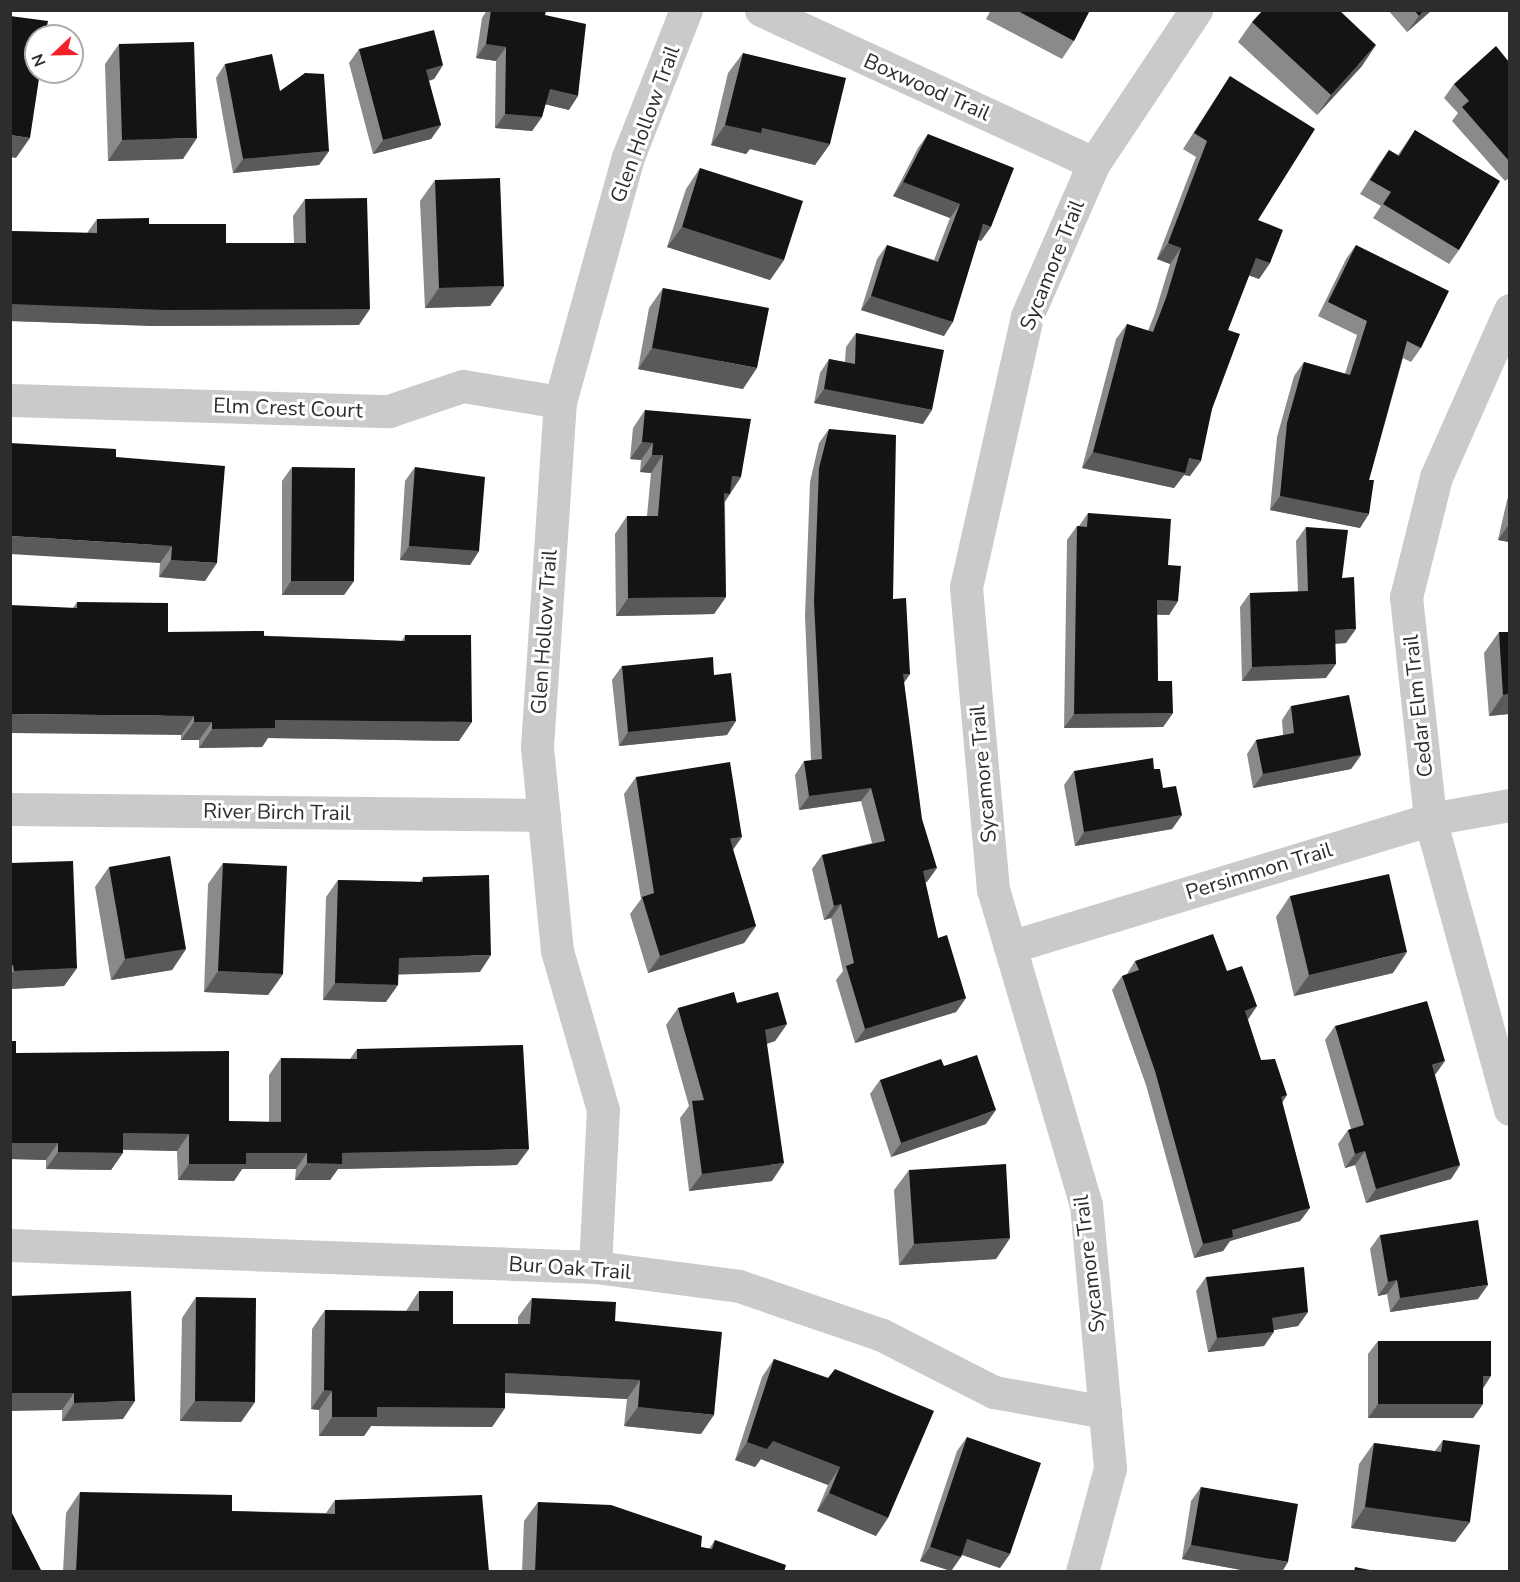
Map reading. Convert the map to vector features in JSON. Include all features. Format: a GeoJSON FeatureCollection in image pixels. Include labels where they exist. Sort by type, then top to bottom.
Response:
{"type":"FeatureCollection","features":[{"type":"Feature","properties":{"kind":"street","name":"Glen Hollow Trail"},"geometry":{"type":"LineString","coordinates":[[595,1267],[603,1110],[557,951],[537,747],[560,402],[628,157],[686,10]]}},
{"type":"Feature","properties":{"kind":"street","name":"Boxwood Trail"},"geometry":{"type":"LineString","coordinates":[[761,10],[1094,163]]}},
{"type":"Feature","properties":{"kind":"street","name":"Sycamore Trail"},"geometry":{"type":"LineString","coordinates":[[1082,1572],[1110,1468],[1086,1205],[993,890],[966,587],[1027,316],[1094,163],[1196,10]]}},
{"type":"Feature","properties":{"kind":"street","name":"Cedar Elm Trail"},"geometry":{"type":"LineString","coordinates":[[1509,310],[1436,477],[1406,597],[1430,819],[1509,1109]]}},
{"type":"Feature","properties":{"kind":"street","name":"Elm Crest Court"},"geometry":{"type":"LineString","coordinates":[[10,400],[389,411],[464,386],[560,402]]}},
{"type":"Feature","properties":{"kind":"street","name":"Persimmon Trail"},"geometry":{"type":"LineString","coordinates":[[1010,947],[1430,819],[1509,805]]}},
{"type":"Feature","properties":{"kind":"street","name":"River Birch Trail"},"geometry":{"type":"LineString","coordinates":[[10,809],[544,815]]}},
{"type":"Feature","properties":{"kind":"street","name":"Bur Oak Trail"},"geometry":{"type":"LineString","coordinates":[[10,1245],[595,1267],[740,1286],[882,1335],[994,1392],[1105,1412]]}},
{"type":"Feature","properties":{"kind":"building"},"geometry":{"type":"Polygon","coordinates":[[[491,10],[546,10],[545,15],[586,24],[578,96],[550,89],[542,117],[505,114],[506,47],[486,44],[491,10]]]}},
{"type":"Feature","properties":{"kind":"building"},"geometry":{"type":"Polygon","coordinates":[[[1016,10],[1090,10],[1074,41],[1016,10]]]}},
{"type":"Feature","properties":{"kind":"building"},"geometry":{"type":"Polygon","coordinates":[[[1263,10],[1339,10],[1376,45],[1331,95],[1252,22],[1263,10]]]}},
{"type":"Feature","properties":{"kind":"building"},"geometry":{"type":"Polygon","coordinates":[[[1414,10],[1424,10],[1419,16],[1414,10]]]}},
{"type":"Feature","properties":{"kind":"building"},"geometry":{"type":"Polygon","coordinates":[[[10,16],[48,21],[47,24],[24,24],[24,84],[38,84],[30,138],[10,135],[10,16]]]}},
{"type":"Feature","properties":{"kind":"building"},"geometry":{"type":"Polygon","coordinates":[[[434,30],[443,65],[426,70],[441,125],[383,140],[359,49],[434,30]]]}},
{"type":"Feature","properties":{"kind":"building"},"geometry":{"type":"Polygon","coordinates":[[[194,42],[197,138],[122,140],[119,44],[194,42]]]}},
{"type":"Feature","properties":{"kind":"building"},"geometry":{"type":"Polygon","coordinates":[[[1496,46],[1509,62],[1509,161],[1462,107],[1469,101],[1454,84],[1496,46]]]}},
{"type":"Feature","properties":{"kind":"building"},"geometry":{"type":"Polygon","coordinates":[[[743,53],[846,78],[830,144],[762,128],[761,133],[725,125],[743,53]]]}},
{"type":"Feature","properties":{"kind":"building"},"geometry":{"type":"Polygon","coordinates":[[[272,54],[280,91],[305,73],[324,74],[329,151],[243,159],[225,64],[272,54]]]}},
{"type":"Feature","properties":{"kind":"building"},"geometry":{"type":"Polygon","coordinates":[[[1230,76],[1315,129],[1258,220],[1283,230],[1270,263],[1256,258],[1228,330],[1240,334],[1212,409],[1201,461],[1189,458],[1185,473],[1093,452],[1127,324],[1153,332],[1166,298],[1181,248],[1168,243],[1207,141],[1194,133],[1230,76]]]}},
{"type":"Feature","properties":{"kind":"building"},"geometry":{"type":"Polygon","coordinates":[[[1415,130],[1500,181],[1459,250],[1383,204],[1391,192],[1370,180],[1389,150],[1399,156],[1415,130]]]}},
{"type":"Feature","properties":{"kind":"building"},"geometry":{"type":"Polygon","coordinates":[[[928,134],[1014,168],[991,227],[983,224],[953,322],[871,296],[887,245],[938,262],[960,204],[903,182],[928,134]]]}},
{"type":"Feature","properties":{"kind":"building"},"geometry":{"type":"Polygon","coordinates":[[[700,168],[803,201],[784,260],[682,227],[700,168]]]}},
{"type":"Feature","properties":{"kind":"building"},"geometry":{"type":"Polygon","coordinates":[[[500,178],[504,286],[439,288],[435,180],[500,178]]]}},
{"type":"Feature","properties":{"kind":"building"},"geometry":{"type":"Polygon","coordinates":[[[367,198],[370,309],[166,310],[10,304],[10,231],[97,233],[97,219],[149,218],[149,224],[226,224],[226,243],[306,243],[305,199],[367,198]]]}},
{"type":"Feature","properties":{"kind":"building"},"geometry":{"type":"Polygon","coordinates":[[[1356,245],[1449,291],[1421,348],[1407,341],[1369,480],[1374,480],[1369,514],[1280,496],[1287,423],[1304,362],[1350,375],[1367,321],[1328,302],[1356,245]]]}},
{"type":"Feature","properties":{"kind":"building"},"geometry":{"type":"Polygon","coordinates":[[[663,288],[769,308],[757,368],[652,348],[663,288]]]}},
{"type":"Feature","properties":{"kind":"building"},"geometry":{"type":"Polygon","coordinates":[[[856,333],[944,350],[932,410],[824,389],[829,359],[855,364],[856,333]]]}},
{"type":"Feature","properties":{"kind":"building"},"geometry":{"type":"Polygon","coordinates":[[[645,410],[751,419],[741,477],[732,476],[730,494],[724,493],[726,597],[628,598],[627,516],[658,516],[663,455],[652,455],[653,443],[642,442],[645,410]]]}},
{"type":"Feature","properties":{"kind":"building"},"geometry":{"type":"Polygon","coordinates":[[[829,429],[896,435],[893,599],[906,598],[910,674],[903,674],[922,819],[937,868],[923,871],[938,938],[947,935],[966,998],[865,1029],[846,966],[854,963],[841,904],[834,906],[822,855],[885,841],[871,788],[809,796],[804,761],[822,759],[814,602],[819,468],[829,429]]]}},
{"type":"Feature","properties":{"kind":"building"},"geometry":{"type":"Polygon","coordinates":[[[10,443],[116,449],[116,457],[225,466],[217,563],[171,560],[172,546],[10,536],[10,443]]]}},
{"type":"Feature","properties":{"kind":"building"},"geometry":{"type":"Polygon","coordinates":[[[292,467],[355,468],[354,581],[291,581],[292,467]]]}},
{"type":"Feature","properties":{"kind":"building"},"geometry":{"type":"Polygon","coordinates":[[[415,467],[485,477],[479,551],[409,546],[415,467]]]}},
{"type":"Feature","properties":{"kind":"building"},"geometry":{"type":"Polygon","coordinates":[[[1088,513],[1171,519],[1168,565],[1181,566],[1178,601],[1157,600],[1158,681],[1172,681],[1173,713],[1074,714],[1077,526],[1087,527],[1088,513]]]}},
{"type":"Feature","properties":{"kind":"building"},"geometry":{"type":"Polygon","coordinates":[[[1306,527],[1348,530],[1342,578],[1354,577],[1356,629],[1335,630],[1336,664],[1252,667],[1250,593],[1308,591],[1306,527]]]}},
{"type":"Feature","properties":{"kind":"building"},"geometry":{"type":"Polygon","coordinates":[[[77,602],[168,603],[168,632],[264,631],[264,636],[405,641],[405,635],[471,635],[472,722],[275,720],[275,728],[212,729],[212,722],[194,722],[194,716],[10,714],[10,605],[77,608],[77,602]]]}},
{"type":"Feature","properties":{"kind":"building"},"geometry":{"type":"Polygon","coordinates":[[[1499,632],[1509,632],[1509,694],[1503,695],[1499,632]]]}},
{"type":"Feature","properties":{"kind":"building"},"geometry":{"type":"Polygon","coordinates":[[[713,657],[714,675],[731,673],[736,721],[628,732],[622,666],[713,657]]]}},
{"type":"Feature","properties":{"kind":"building"},"geometry":{"type":"Polygon","coordinates":[[[1349,695],[1361,755],[1263,774],[1256,740],[1294,733],[1291,706],[1349,695]]]}},
{"type":"Feature","properties":{"kind":"building"},"geometry":{"type":"Polygon","coordinates":[[[1153,758],[1154,769],[1160,769],[1163,788],[1176,786],[1182,815],[1084,832],[1074,771],[1153,758]]]}},
{"type":"Feature","properties":{"kind":"building"},"geometry":{"type":"Polygon","coordinates":[[[730,762],[742,837],[730,839],[756,926],[660,956],[642,897],[654,893],[636,777],[730,762]]]}},
{"type":"Feature","properties":{"kind":"building"},"geometry":{"type":"Polygon","coordinates":[[[170,856],[186,949],[125,959],[109,867],[170,856]]]}},
{"type":"Feature","properties":{"kind":"building"},"geometry":{"type":"Polygon","coordinates":[[[73,861],[77,968],[14,971],[13,965],[10,965],[10,863],[73,861]]]}},
{"type":"Feature","properties":{"kind":"building"},"geometry":{"type":"Polygon","coordinates":[[[223,863],[287,866],[283,974],[218,971],[223,863]]]}},
{"type":"Feature","properties":{"kind":"building"},"geometry":{"type":"Polygon","coordinates":[[[1389,874],[1407,952],[1309,975],[1290,896],[1389,874]]]}},
{"type":"Feature","properties":{"kind":"building"},"geometry":{"type":"Polygon","coordinates":[[[489,875],[491,955],[399,958],[398,985],[335,983],[338,880],[423,882],[423,877],[489,875]]]}},
{"type":"Feature","properties":{"kind":"building"},"geometry":{"type":"Polygon","coordinates":[[[1213,934],[1227,971],[1242,966],[1257,1006],[1245,1011],[1261,1060],[1275,1059],[1287,1095],[1281,1097],[1310,1208],[1232,1230],[1233,1237],[1203,1244],[1155,1071],[1122,976],[1139,970],[1135,961],[1213,934]]]}},
{"type":"Feature","properties":{"kind":"building"},"geometry":{"type":"Polygon","coordinates":[[[734,992],[737,1003],[778,992],[787,1024],[765,1030],[784,1163],[702,1174],[692,1101],[704,1100],[678,1008],[734,992]]]}},
{"type":"Feature","properties":{"kind":"building"},"geometry":{"type":"Polygon","coordinates":[[[1427,1001],[1445,1061],[1432,1065],[1460,1165],[1376,1189],[1365,1151],[1355,1154],[1348,1130],[1364,1125],[1335,1026],[1427,1001]]]}},
{"type":"Feature","properties":{"kind":"building"},"geometry":{"type":"Polygon","coordinates":[[[10,1041],[16,1041],[16,1053],[229,1051],[229,1121],[281,1122],[281,1058],[357,1059],[357,1049],[523,1045],[529,1149],[342,1153],[342,1164],[307,1163],[307,1153],[246,1153],[246,1164],[189,1164],[189,1134],[123,1133],[123,1153],[58,1152],[58,1143],[10,1143],[10,1041]]]}},
{"type":"Feature","properties":{"kind":"building"},"geometry":{"type":"Polygon","coordinates":[[[977,1055],[996,1110],[901,1143],[880,1080],[941,1059],[944,1066],[977,1055]]]}},
{"type":"Feature","properties":{"kind":"building"},"geometry":{"type":"Polygon","coordinates":[[[1006,1164],[1010,1238],[914,1244],[909,1170],[1006,1164]]]}},
{"type":"Feature","properties":{"kind":"building"},"geometry":{"type":"Polygon","coordinates":[[[1478,1220],[1488,1285],[1400,1298],[1397,1280],[1388,1282],[1380,1235],[1478,1220]]]}},
{"type":"Feature","properties":{"kind":"building"},"geometry":{"type":"Polygon","coordinates":[[[1304,1267],[1308,1312],[1272,1318],[1274,1332],[1217,1338],[1206,1277],[1304,1267]]]}},
{"type":"Feature","properties":{"kind":"building"},"geometry":{"type":"Polygon","coordinates":[[[131,1291],[135,1401],[74,1403],[74,1393],[10,1393],[10,1296],[131,1291]]]}},
{"type":"Feature","properties":{"kind":"building"},"geometry":{"type":"Polygon","coordinates":[[[419,1291],[453,1291],[453,1324],[530,1324],[532,1298],[616,1302],[615,1321],[722,1332],[714,1415],[638,1407],[640,1380],[505,1373],[505,1408],[377,1407],[377,1417],[332,1417],[332,1391],[324,1390],[325,1310],[419,1311],[419,1291]]]}},
{"type":"Feature","properties":{"kind":"building"},"geometry":{"type":"Polygon","coordinates":[[[196,1297],[256,1298],[255,1402],[195,1401],[196,1297]]]}},
{"type":"Feature","properties":{"kind":"building"},"geometry":{"type":"Polygon","coordinates":[[[1378,1341],[1491,1341],[1491,1376],[1483,1376],[1483,1404],[1378,1404],[1378,1341]]]}},
{"type":"Feature","properties":{"kind":"building"},"geometry":{"type":"Polygon","coordinates":[[[774,1359],[828,1378],[835,1369],[934,1411],[888,1518],[829,1493],[840,1467],[773,1441],[767,1449],[747,1442],[774,1359]]]}},
{"type":"Feature","properties":{"kind":"building"},"geometry":{"type":"Polygon","coordinates":[[[967,1437],[1041,1463],[1010,1554],[967,1539],[961,1557],[930,1547],[967,1437]]]}},
{"type":"Feature","properties":{"kind":"building"},"geometry":{"type":"Polygon","coordinates":[[[1443,1440],[1480,1445],[1470,1522],[1365,1507],[1374,1443],[1441,1452],[1443,1440]]]}},
{"type":"Feature","properties":{"kind":"building"},"geometry":{"type":"Polygon","coordinates":[[[1201,1487],[1298,1504],[1288,1562],[1191,1545],[1201,1487]]]}},
{"type":"Feature","properties":{"kind":"building"},"geometry":{"type":"Polygon","coordinates":[[[80,1492],[232,1495],[232,1511],[335,1514],[335,1500],[482,1495],[489,1572],[76,1572],[80,1492]]]}},
{"type":"Feature","properties":{"kind":"building"},"geometry":{"type":"Polygon","coordinates":[[[538,1502],[611,1505],[702,1536],[701,1547],[712,1549],[715,1540],[786,1565],[784,1572],[535,1572],[538,1502]]]}},
{"type":"Feature","properties":{"kind":"building"},"geometry":{"type":"Polygon","coordinates":[[[11,1511],[42,1572],[10,1572],[11,1511]]]}},
{"type":"Feature","properties":{"kind":"building"},"geometry":{"type":"Polygon","coordinates":[[[1355,1567],[1380,1572],[1354,1572],[1355,1567]]]}}]}
